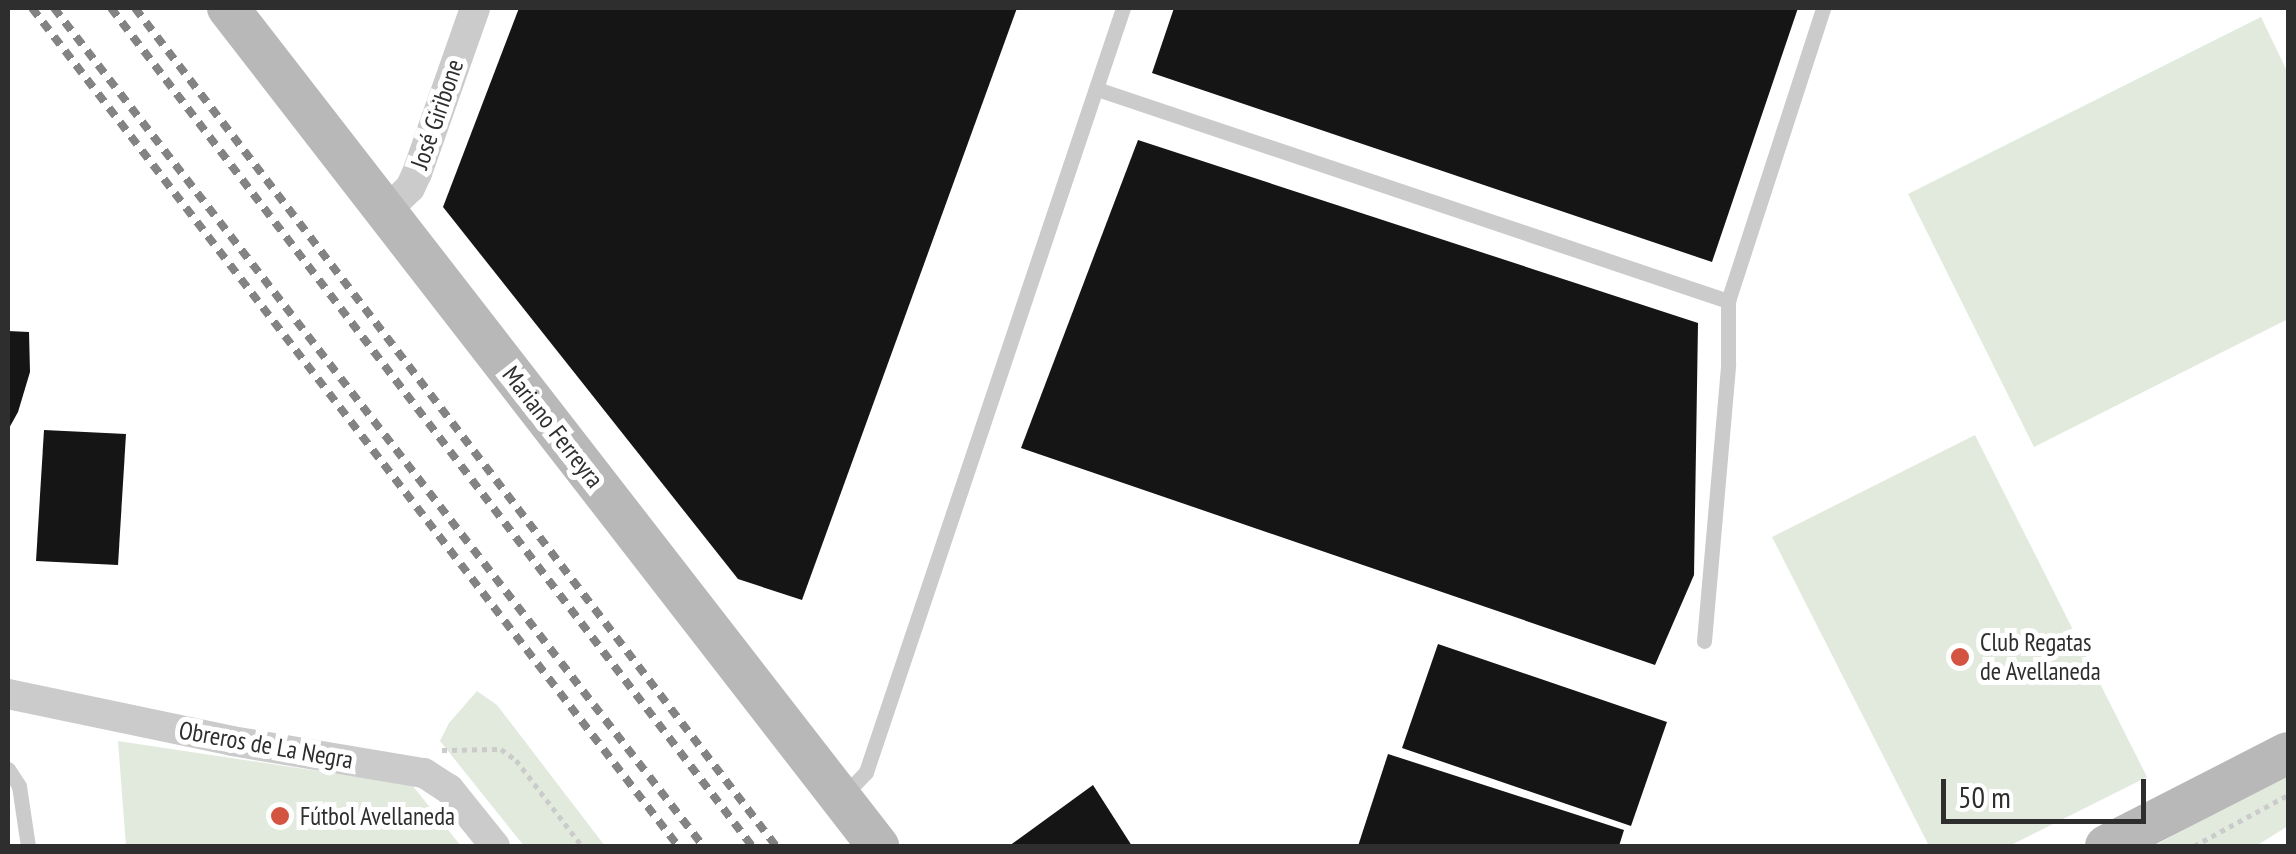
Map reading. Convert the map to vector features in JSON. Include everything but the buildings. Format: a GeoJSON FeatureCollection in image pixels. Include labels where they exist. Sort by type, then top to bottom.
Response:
{"type":"FeatureCollection","features":[{"type":"Feature","properties":{"kind":"street","name":"Mariano Ferreyra"},"geometry":{"type":"LineString","coordinates":[[228,8],[878,846]]}},
{"type":"Feature","properties":{"kind":"street","name":"José Giribone"},"geometry":{"type":"LineString","coordinates":[[386,211],[410,188],[417,174],[475,8]]}},
{"type":"Feature","properties":{"kind":"street","name":"Obreros de La Negra"},"geometry":{"type":"LineString","coordinates":[[8,694],[232,742],[424,773],[449,789],[494,846]]}},
{"type":"Feature","properties":{"kind":"street"},"geometry":{"type":"LineString","coordinates":[[2106,846],[2288,753]]}},
{"type":"Feature","properties":{"kind":"lane"},"geometry":{"type":"LineString","coordinates":[[840,798],[866,772],[1123,8]]}},
{"type":"Feature","properties":{"kind":"lane"},"geometry":{"type":"LineString","coordinates":[[1704,641],[1728,364],[1728,302],[1823,8]]}},
{"type":"Feature","properties":{"kind":"lane"},"geometry":{"type":"LineString","coordinates":[[1096,89],[1728,302]]}},
{"type":"Feature","properties":{"kind":"lane"},"geometry":{"type":"LineString","coordinates":[[8,769],[19,786],[28,846]]}},
{"type":"Feature","properties":{"kind":"path"},"geometry":{"type":"LineString","coordinates":[[2194,846],[2288,795]]}},
{"type":"Feature","properties":{"kind":"shaded area"},"geometry":{"type":"Polygon","coordinates":[[[2261,17],[2288,73],[2288,319],[2034,447],[1908,194],[2261,17]]]}},
{"type":"Feature","properties":{"kind":"shaded area","name":"Club Regatas de Avellaneda"},"geometry":{"type":"Polygon","coordinates":[[[1975,435],[2147,777],[2009,846],[1929,846],[1772,537],[1975,435]]]}},
{"type":"Feature","properties":{"kind":"shaded area"},"geometry":{"type":"Polygon","coordinates":[[[477,691],[497,705],[605,846],[524,846],[440,741],[449,723],[477,691]]]}},
{"type":"Feature","properties":{"kind":"shaded area","name":"Fútbol Avellaneda"},"geometry":{"type":"Polygon","coordinates":[[[118,741],[412,785],[461,846],[126,846],[118,741]]]}},
{"type":"Feature","properties":{"kind":"shaded area"},"geometry":{"type":"Polygon","coordinates":[[[2288,773],[2288,826],[2256,846],[2154,846],[2288,773]]]}},
{"type":"Feature","properties":{"kind":"railway"},"geometry":{"type":"LineString","coordinates":[[32,8],[678,846]]}},
{"type":"Feature","properties":{"kind":"railway"},"geometry":{"type":"LineString","coordinates":[[54,8],[703,846]]}},
{"type":"Feature","properties":{"kind":"railway"},"geometry":{"type":"LineString","coordinates":[[111,8],[752,846]]}},
{"type":"Feature","properties":{"kind":"railway"},"geometry":{"type":"LineString","coordinates":[[135,8],[776,846]]}},
{"type":"Feature","properties":{"kind":"place","name":"Club Regatas de Avellaneda"},"geometry":{"type":"Point","coordinates":[1960,657]}},
{"type":"Feature","properties":{"kind":"place","name":"Fútbol Avellaneda"},"geometry":{"type":"Point","coordinates":[280,816]}}]}
